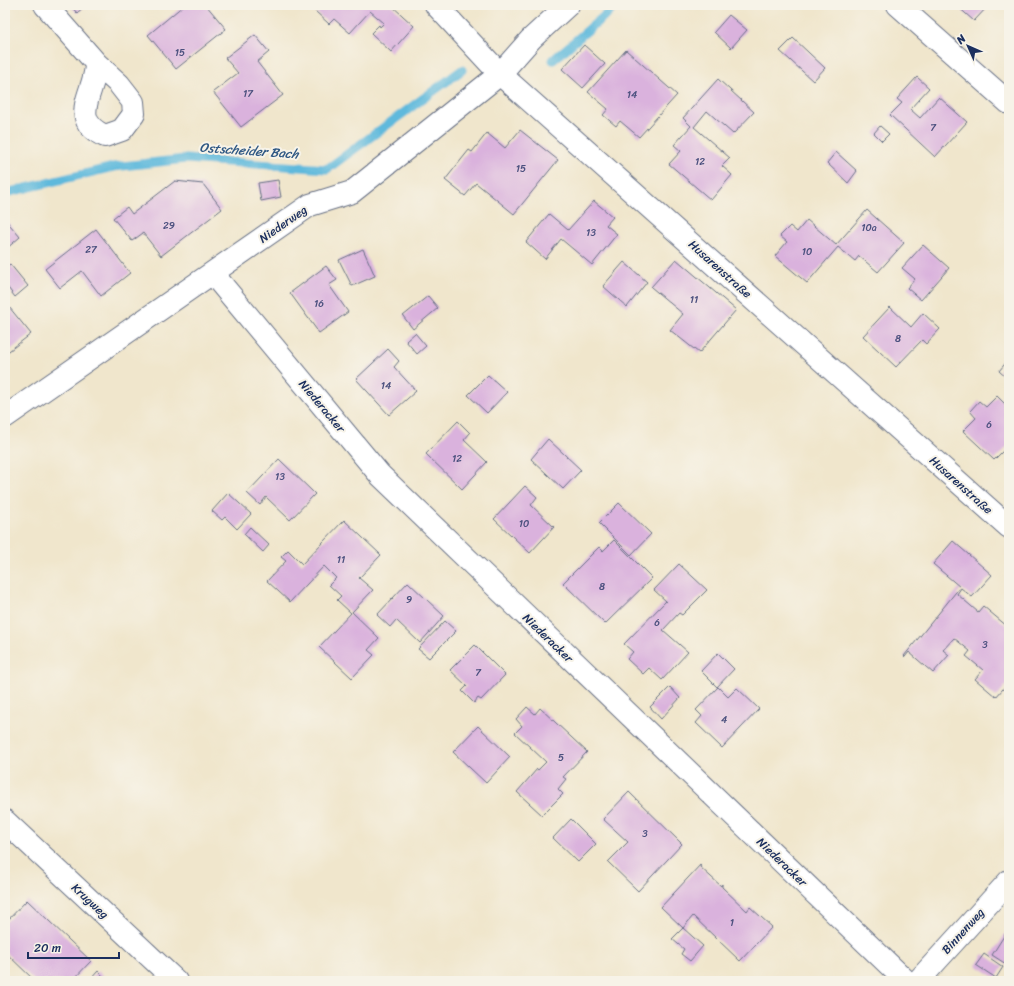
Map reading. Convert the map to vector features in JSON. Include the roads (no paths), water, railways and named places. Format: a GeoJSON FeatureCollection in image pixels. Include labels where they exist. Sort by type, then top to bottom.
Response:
{"type":"FeatureCollection","features":[{"type":"Feature","properties":{"kind":"street"},"geometry":{"type":"LineString","coordinates":[[45,5],[96,63]]}},
{"type":"Feature","properties":{"kind":"street","name":"Husarenstraße"},"geometry":{"type":"LineString","coordinates":[[436,5],[500,74],[1009,527]]}},
{"type":"Feature","properties":{"kind":"street","name":"Niederweg"},"geometry":{"type":"LineString","coordinates":[[5,417],[213,274],[310,205],[352,192],[500,74],[531,39],[568,5]]}},
{"type":"Feature","properties":{"kind":"street"},"geometry":{"type":"LineString","coordinates":[[898,5],[1009,103]]}},
{"type":"Feature","properties":{"kind":"street","name":"Niederacker"},"geometry":{"type":"LineString","coordinates":[[213,274],[380,476],[906,981]]}},
{"type":"Feature","properties":{"kind":"street","name":"Krugweg"},"geometry":{"type":"LineString","coordinates":[[7,825],[176,981]]}},
{"type":"Feature","properties":{"kind":"street","name":"Binnenweg"},"geometry":{"type":"LineString","coordinates":[[918,981],[1009,881]]}},
{"type":"Feature","properties":{"kind":"waterway","name":"Ostscheider Bach"},"geometry":{"type":"LineString","coordinates":[[553,60],[617,5]]}},
{"type":"Feature","properties":{"kind":"waterway","name":"Ostscheider Bach"},"geometry":{"type":"LineString","coordinates":[[5,193],[113,167],[186,159],[327,169],[462,70]]}}]}
